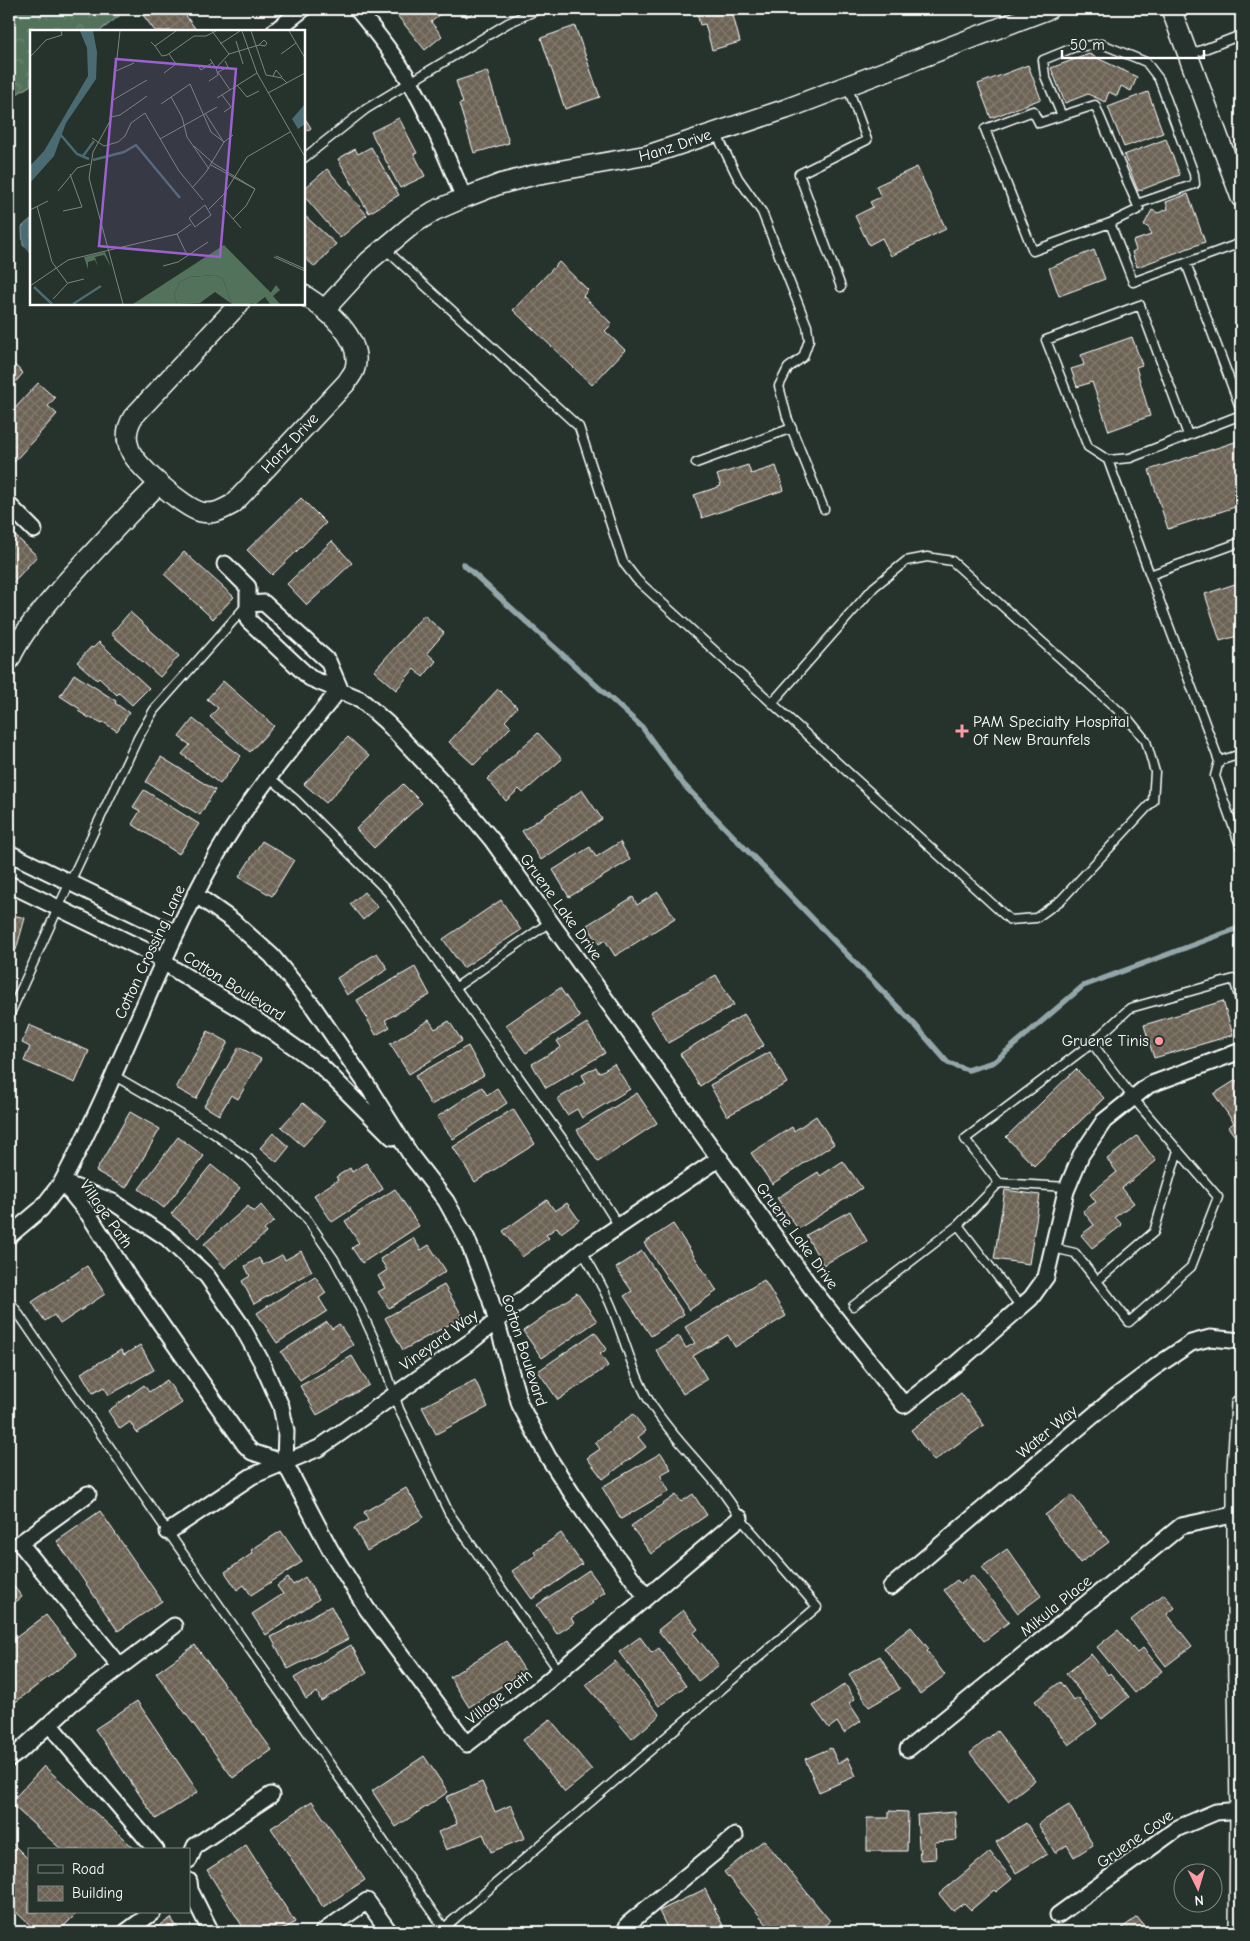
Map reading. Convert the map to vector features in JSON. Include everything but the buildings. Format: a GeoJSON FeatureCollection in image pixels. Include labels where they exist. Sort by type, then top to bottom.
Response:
{"type":"FeatureCollection","features":[{"type":"Feature","properties":{"kind":"street"},"geometry":{"type":"LineString","coordinates":[[276,30],[303,9]]}},
{"type":"Feature","properties":{"kind":"street"},"geometry":{"type":"LineString","coordinates":[[358,9],[380,37],[410,82],[444,150],[464,198]]}},
{"type":"Feature","properties":{"kind":"street","name":"Hanz Drive"},"geometry":{"type":"LineString","coordinates":[[325,309],[369,261],[412,225],[434,211],[464,198],[500,184],[534,176],[648,155],[786,109],[1049,9]]}},
{"type":"Feature","properties":{"kind":"street"},"geometry":{"type":"LineString","coordinates":[[1171,9],[1241,198]]}},
{"type":"Feature","properties":{"kind":"street","name":"Hanz Drive"},"geometry":{"type":"LineString","coordinates":[[238,305],[132,417],[128,424],[127,434],[130,450],[159,484],[195,510],[203,512],[216,513],[233,504],[347,382],[355,369],[356,350],[339,324],[325,309],[305,296]]}},
{"type":"Feature","properties":{"kind":"street"},"geometry":{"type":"LineString","coordinates":[[9,661],[32,621],[115,527],[159,484]]}},
{"type":"Feature","properties":{"kind":"street"},"geometry":{"type":"LineString","coordinates":[[9,505],[34,530]]}},
{"type":"Feature","properties":{"kind":"street","name":"Gruene Lake Drive"},"geometry":{"type":"LineString","coordinates":[[225,564],[248,587],[248,620],[310,678],[360,699],[387,723],[452,792],[492,840],[720,1158],[812,1290],[904,1405],[957,1363],[1031,1298],[1046,1277],[1068,1187],[1081,1155],[1104,1121],[1149,1085],[1241,1051]]}},
{"type":"Feature","properties":{"kind":"street"},"geometry":{"type":"LineString","coordinates":[[248,604],[264,603],[328,661],[340,690]]}},
{"type":"Feature","properties":{"kind":"street","name":"Cotton Crossing Lane"},"geometry":{"type":"LineString","coordinates":[[9,1236],[41,1210],[62,1182],[195,894],[239,817],[268,777],[340,690]]}},
{"type":"Feature","properties":{"kind":"street","name":"Cotton Boulevard"},"geometry":{"type":"LineString","coordinates":[[9,853],[176,934]]}},
{"type":"Feature","properties":{"kind":"street","name":"Cotton Boulevard"},"geometry":{"type":"LineString","coordinates":[[9,884],[153,954],[245,1012],[320,1065],[412,1157]]}},
{"type":"Feature","properties":{"kind":"street","name":"Cotton Boulevard"},"geometry":{"type":"LineString","coordinates":[[195,894],[233,921],[272,956],[307,998],[367,1085],[412,1157],[446,1201],[467,1239],[490,1298],[520,1405],[548,1456],[584,1512],[646,1597]]}},
{"type":"Feature","properties":{"kind":"street","name":"Vineyard Way"},"geometry":{"type":"LineString","coordinates":[[168,1532],[252,1476],[319,1448],[473,1340],[582,1251],[720,1158]]}},
{"type":"Feature","properties":{"kind":"street","name":"Village Path"},"geometry":{"type":"LineString","coordinates":[[62,1182],[89,1215],[128,1277],[245,1444],[252,1452],[285,1463]]}},
{"type":"Feature","properties":{"kind":"street","name":"Village Path"},"geometry":{"type":"LineString","coordinates":[[62,1182],[113,1202],[168,1238],[207,1276],[241,1325],[261,1361],[281,1406],[286,1431],[285,1463],[330,1549],[367,1608],[467,1744],[560,1671],[740,1518]]}},
{"type":"Feature","properties":{"kind":"street","name":"Water Way"},"geometry":{"type":"LineString","coordinates":[[891,1587],[1115,1398],[1190,1342],[1210,1338],[1241,1340]]}},
{"type":"Feature","properties":{"kind":"street"},"geometry":{"type":"LineString","coordinates":[[1239,1932],[1240,1810],[1237,1514],[1241,1404]]}},
{"type":"Feature","properties":{"kind":"street"},"geometry":{"type":"LineString","coordinates":[[88,1494],[20,1544],[120,1666]]}},
{"type":"Feature","properties":{"kind":"street","name":"Mikula Place"},"geometry":{"type":"LineString","coordinates":[[908,1749],[1182,1526],[1237,1514]]}},
{"type":"Feature","properties":{"kind":"street"},"geometry":{"type":"LineString","coordinates":[[9,1759],[71,1704],[174,1626]]}},
{"type":"Feature","properties":{"kind":"street"},"geometry":{"type":"LineString","coordinates":[[49,1724],[154,1848]]}},
{"type":"Feature","properties":{"kind":"street"},"geometry":{"type":"LineString","coordinates":[[190,1857],[194,1846],[271,1795]]}},
{"type":"Feature","properties":{"kind":"street","name":"Gruene Cove"},"geometry":{"type":"LineString","coordinates":[[1058,1915],[1178,1828],[1216,1812],[1240,1810]]}},
{"type":"Feature","properties":{"kind":"street"},"geometry":{"type":"LineString","coordinates":[[625,1932],[628,1924],[735,1836]]}},
{"type":"Feature","properties":{"kind":"street"},"geometry":{"type":"LineString","coordinates":[[190,1890],[211,1932]]}},
{"type":"Feature","properties":{"kind":"street"},"geometry":{"type":"LineString","coordinates":[[323,1932],[367,1901],[388,1930]]}},
{"type":"Feature","properties":{"kind":"street"},"geometry":{"type":"LineString","coordinates":[[126,1932],[150,1914]]}},
{"type":"Feature","properties":{"kind":"lane"},"geometry":{"type":"LineString","coordinates":[[305,157],[366,109],[508,23],[539,9]]}},
{"type":"Feature","properties":{"kind":"lane"},"geometry":{"type":"LineString","coordinates":[[1188,55],[1241,35]]}},
{"type":"Feature","properties":{"kind":"lane"},"geometry":{"type":"LineString","coordinates":[[1062,116],[1045,76],[1043,60],[1075,47],[1102,44],[1146,62],[1159,79],[1194,174],[1195,184],[1137,204]]}},
{"type":"Feature","properties":{"kind":"lane"},"geometry":{"type":"LineString","coordinates":[[841,288],[800,174],[867,140],[847,86]]}},
{"type":"Feature","properties":{"kind":"lane"},"geometry":{"type":"LineString","coordinates":[[1095,106],[1137,204],[1139,209],[1110,223],[1033,252],[985,129],[1034,111],[1040,123],[1095,106]]}},
{"type":"Feature","properties":{"kind":"lane"},"geometry":{"type":"LineString","coordinates":[[716,133],[738,178],[762,212],[807,326],[809,340],[803,357],[788,368],[780,386],[792,428],[824,509]]}},
{"type":"Feature","properties":{"kind":"lane"},"geometry":{"type":"LineString","coordinates":[[1110,223],[1133,282],[1241,243]]}},
{"type":"Feature","properties":{"kind":"lane"},"geometry":{"type":"LineString","coordinates":[[384,248],[578,427],[623,562],[637,580],[1010,920],[1036,918],[1061,900],[1153,801],[1155,772],[1146,741],[1135,727],[952,561],[928,556],[906,561],[874,588],[772,703]]}},
{"type":"Feature","properties":{"kind":"lane"},"geometry":{"type":"LineString","coordinates":[[1186,263],[1241,410]]}},
{"type":"Feature","properties":{"kind":"lane"},"geometry":{"type":"LineString","coordinates":[[1188,435],[1140,305],[1046,340],[1088,447],[1108,460],[1219,761],[1215,776],[1241,848]]}},
{"type":"Feature","properties":{"kind":"lane"},"geometry":{"type":"LineString","coordinates":[[1108,460],[1130,458],[1241,415]]}},
{"type":"Feature","properties":{"kind":"lane"},"geometry":{"type":"LineString","coordinates":[[696,462],[792,428]]}},
{"type":"Feature","properties":{"kind":"lane"},"geometry":{"type":"LineString","coordinates":[[1150,575],[1241,542]]}},
{"type":"Feature","properties":{"kind":"lane"},"geometry":{"type":"LineString","coordinates":[[9,1016],[138,738],[154,710],[248,604]]}},
{"type":"Feature","properties":{"kind":"lane"},"geometry":{"type":"LineString","coordinates":[[1219,761],[1241,754]]}},
{"type":"Feature","properties":{"kind":"lane"},"geometry":{"type":"LineString","coordinates":[[268,777],[296,800],[388,892],[578,1161],[620,1226]]}},
{"type":"Feature","properties":{"kind":"lane"},"geometry":{"type":"LineString","coordinates":[[455,988],[550,922]]}},
{"type":"Feature","properties":{"kind":"lane"},"geometry":{"type":"LineString","coordinates":[[999,1183],[966,1139],[1092,1043],[1130,1008],[1234,979],[1241,1004]]}},
{"type":"Feature","properties":{"kind":"lane"},"geometry":{"type":"LineString","coordinates":[[1053,1248],[1075,1253],[1130,1322],[1191,1267],[1218,1197],[1132,1098],[1092,1043]]}},
{"type":"Feature","properties":{"kind":"lane"},"geometry":{"type":"LineString","coordinates":[[113,1075],[213,1133],[249,1159],[306,1218],[334,1259],[357,1302],[381,1354],[394,1394],[424,1464],[449,1513],[560,1671]]}},
{"type":"Feature","properties":{"kind":"lane"},"geometry":{"type":"LineString","coordinates":[[1097,1281],[1154,1232],[1178,1150]]}},
{"type":"Feature","properties":{"kind":"lane"},"geometry":{"type":"LineString","coordinates":[[853,1306],[958,1225],[999,1183],[1068,1187]]}},
{"type":"Feature","properties":{"kind":"lane"},"geometry":{"type":"LineString","coordinates":[[958,1225],[1021,1307]]}},
{"type":"Feature","properties":{"kind":"lane"},"geometry":{"type":"LineString","coordinates":[[9,1300],[444,1928],[817,1607],[740,1518],[731,1502],[664,1422],[638,1379],[612,1307],[582,1251]]}},
{"type":"Feature","properties":{"kind":"green space"},"geometry":{"type":"Polygon","coordinates":[[[9,9],[128,9],[101,30],[30,30],[30,86],[9,99],[9,9]]]}},
{"type":"Feature","properties":{"kind":"water"},"geometry":{"type":"Polygon","coordinates":[[[30,220],[30,252],[23,245],[22,227],[30,220]]]}},
{"type":"Feature","properties":{"kind":"waterway"},"geometry":{"type":"LineString","coordinates":[[463,564],[642,727],[684,785],[916,1026],[948,1063],[968,1070],[994,1062],[1083,986],[1241,927]]}},
{"type":"Feature","properties":{"kind":"place","name":"PAM Specialty Hospital Of New Braunfels"},"geometry":{"type":"Point","coordinates":[962,731]}},
{"type":"Feature","properties":{"kind":"place","name":"Gruene Tinis"},"geometry":{"type":"Point","coordinates":[1159,1041]}}]}
